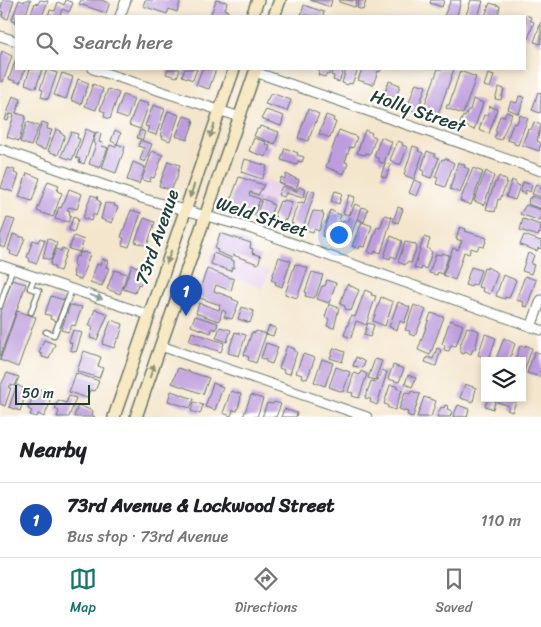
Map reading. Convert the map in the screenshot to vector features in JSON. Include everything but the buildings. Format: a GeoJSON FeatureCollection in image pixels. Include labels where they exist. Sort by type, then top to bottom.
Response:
{"type":"FeatureCollection","features":[{"type":"Feature","properties":{"kind":"main road"},"geometry":{"type":"LineString","coordinates":[[252,15],[258,0]]}},
{"type":"Feature","properties":{"kind":"main road"},"geometry":{"type":"LineString","coordinates":[[274,15],[280,0]]}},
{"type":"Feature","properties":{"kind":"main road","name":"73rd Avenue"},"geometry":{"type":"LineString","coordinates":[[114,417],[234,70]]}},
{"type":"Feature","properties":{"kind":"main road"},"geometry":{"type":"LineString","coordinates":[[136,417],[256,70]]}},
{"type":"Feature","properties":{"kind":"street"},"geometry":{"type":"LineString","coordinates":[[120,15],[126,0]]}},
{"type":"Feature","properties":{"kind":"street"},"geometry":{"type":"LineString","coordinates":[[0,36],[15,42]]}},
{"type":"Feature","properties":{"kind":"street"},"geometry":{"type":"LineString","coordinates":[[99,70],[240,117]]}},
{"type":"Feature","properties":{"kind":"street","name":"Holly Street"},"geometry":{"type":"LineString","coordinates":[[256,70],[541,172]]}},
{"type":"Feature","properties":{"kind":"street","name":"Weld Street"},"geometry":{"type":"LineString","coordinates":[[0,150],[141,198],[246,227],[541,330]]}},
{"type":"Feature","properties":{"kind":"street"},"geometry":{"type":"LineString","coordinates":[[0,265],[149,315]]}},
{"type":"Feature","properties":{"kind":"street"},"geometry":{"type":"LineString","coordinates":[[531,327],[541,300]]}},
{"type":"Feature","properties":{"kind":"street"},"geometry":{"type":"LineString","coordinates":[[161,346],[367,417]]}},
{"type":"Feature","properties":{"kind":"lane"},"geometry":{"type":"LineString","coordinates":[[0,306],[12,269]]}},
{"type":"Feature","properties":{"kind":"lane"},"geometry":{"type":"LineString","coordinates":[[31,312],[39,291],[30,288],[35,277]]}},
{"type":"Feature","properties":{"kind":"lane"},"geometry":{"type":"LineString","coordinates":[[46,332],[54,335],[72,289]]}},
{"type":"Feature","properties":{"kind":"shaded area"},"geometry":{"type":"Polygon","coordinates":[[[240,172],[281,185],[275,203],[262,198],[255,217],[228,208],[240,172]]]}},
{"type":"Feature","properties":{"kind":"shaded area"},"geometry":{"type":"Polygon","coordinates":[[[213,251],[270,271],[263,288],[207,269],[213,251]]]}},
{"type":"Feature","properties":{"kind":"place","name":"73rd Avenue & Lockwood Street"},"geometry":{"type":"Point","coordinates":[186,316]}}]}
